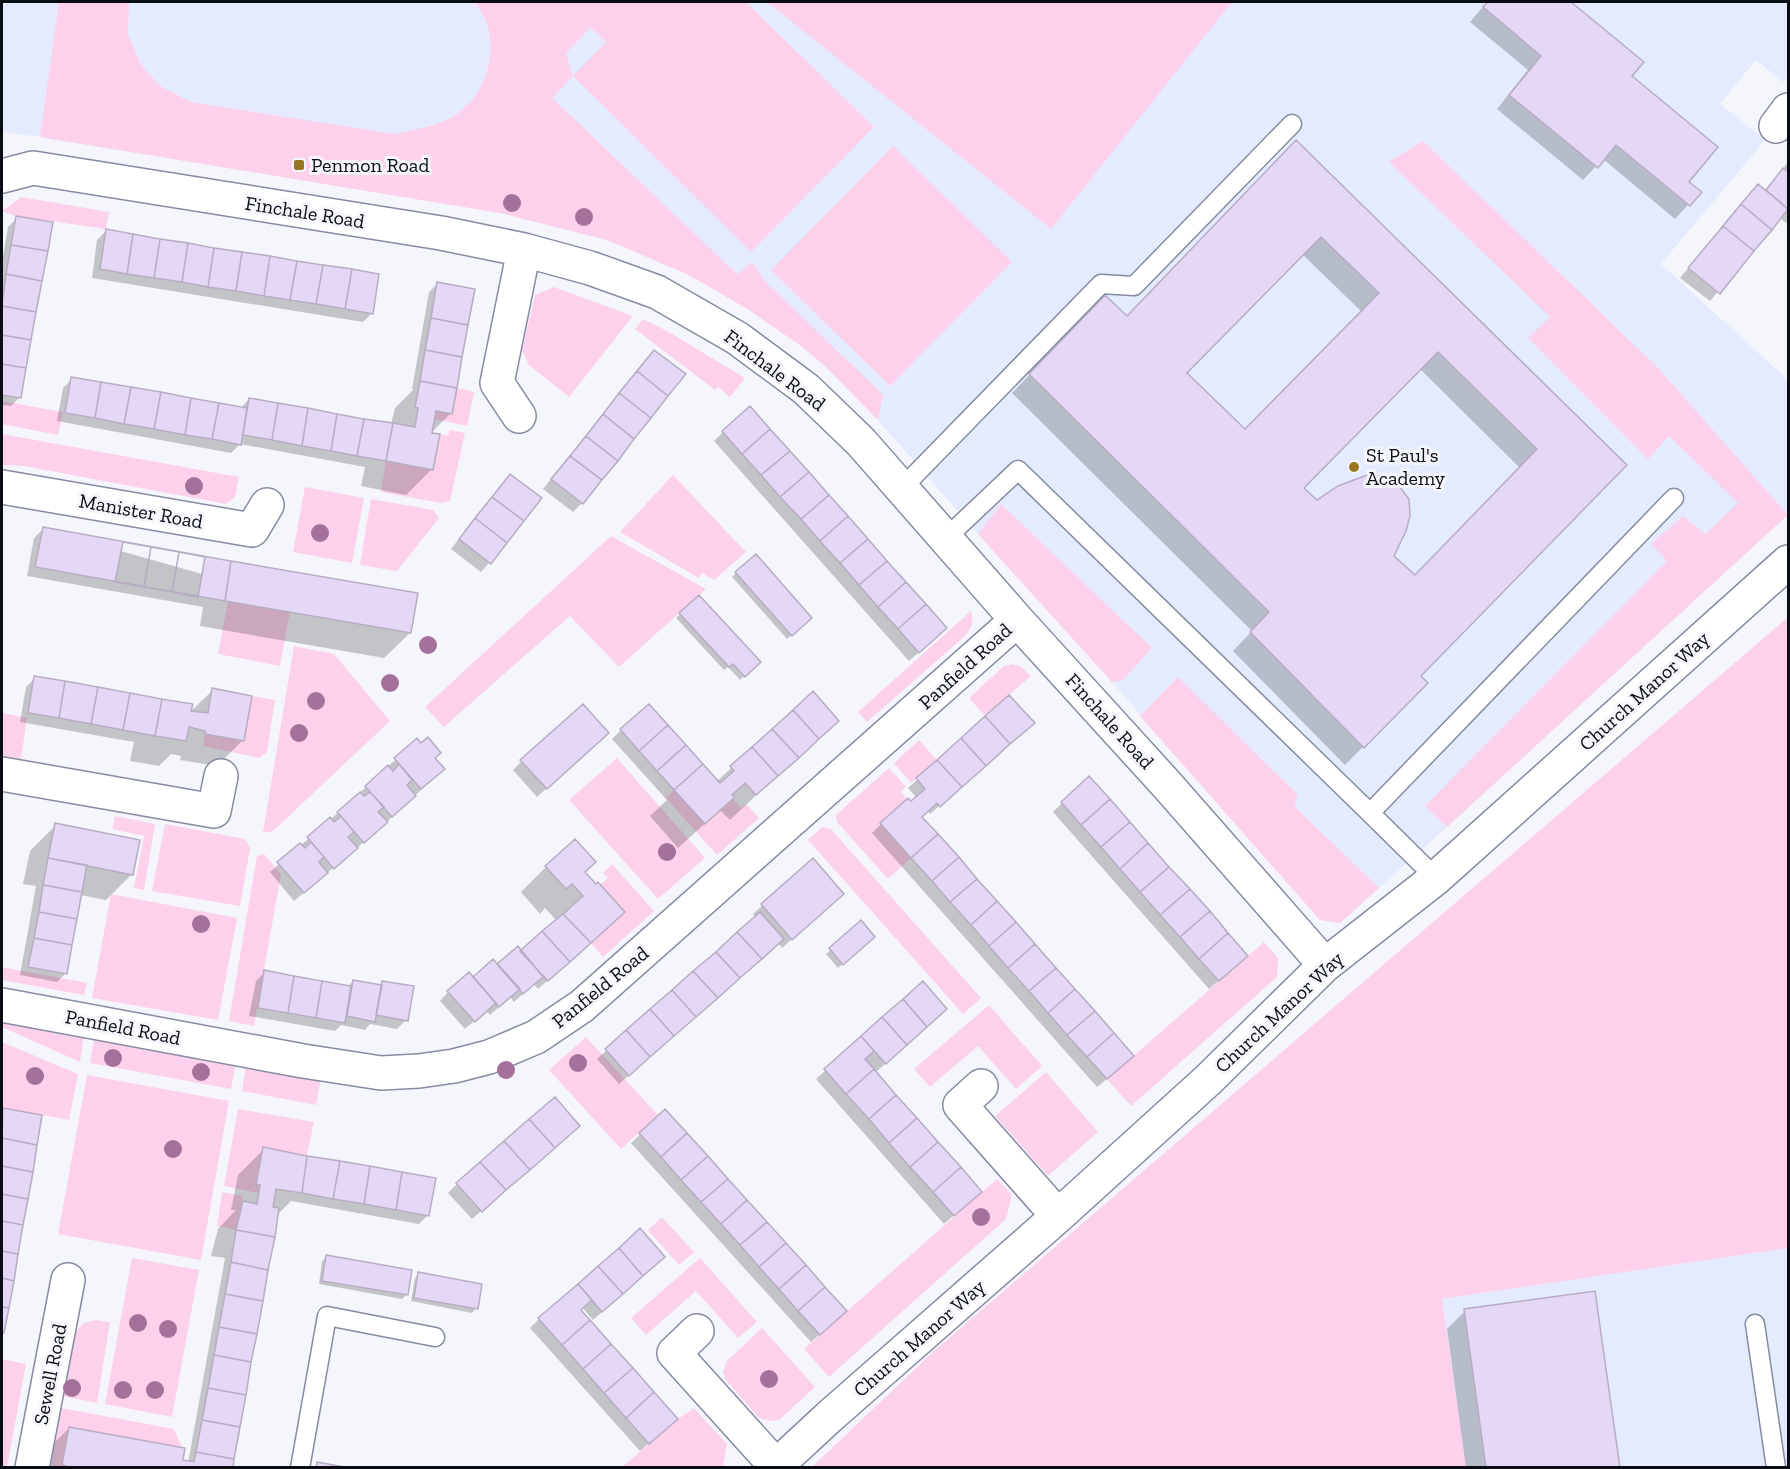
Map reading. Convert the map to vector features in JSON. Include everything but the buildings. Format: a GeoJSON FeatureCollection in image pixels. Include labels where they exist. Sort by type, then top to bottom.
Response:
{"type":"FeatureCollection","features":[{"type":"Feature","properties":{"kind":"street","name":"Finchale Road"},"geometry":{"type":"LineString","coordinates":[[2,176],[33,168],[441,233],[524,250],[590,268],[657,292],[737,338],[806,389],[861,442],[1325,965]]}},
{"type":"Feature","properties":{"kind":"street"},"geometry":{"type":"LineString","coordinates":[[519,416],[498,383],[524,250]]}},
{"type":"Feature","properties":{"kind":"street","name":"Manister Road"},"geometry":{"type":"LineString","coordinates":[[2,487],[252,531],[267,505]]}},
{"type":"Feature","properties":{"kind":"street","name":"Church Manor Way"},"geometry":{"type":"LineString","coordinates":[[775,1467],[1208,1080],[1325,965],[1436,878],[1788,562]]}},
{"type":"Feature","properties":{"kind":"street","name":"Panfield Road"},"geometry":{"type":"LineString","coordinates":[[2,1005],[381,1072],[430,1070],[489,1057],[536,1037],[582,1006],[1017,620]]}},
{"type":"Feature","properties":{"kind":"street"},"geometry":{"type":"LineString","coordinates":[[2,774],[214,812],[221,776]]}},
{"type":"Feature","properties":{"kind":"street"},"geometry":{"type":"LineString","coordinates":[[981,1086],[960,1105],[1058,1216]]}},
{"type":"Feature","properties":{"kind":"street","name":"Sewell Road"},"geometry":{"type":"LineString","coordinates":[[32,1467],[68,1280]]}},
{"type":"Feature","properties":{"kind":"street"},"geometry":{"type":"LineString","coordinates":[[697,1331],[674,1353],[775,1467]]}},
{"type":"Feature","properties":{"kind":"lane"},"geometry":{"type":"LineString","coordinates":[[902,488],[1101,284],[1134,286],[1292,124]]}},
{"type":"Feature","properties":{"kind":"lane"},"geometry":{"type":"LineString","coordinates":[[946,538],[1018,470],[1436,878]]}},
{"type":"Feature","properties":{"kind":"lane"},"geometry":{"type":"LineString","coordinates":[[1370,813],[1674,498]]}},
{"type":"Feature","properties":{"kind":"lane"},"geometry":{"type":"LineString","coordinates":[[300,1467],[327,1316],[435,1337]]}},
{"type":"Feature","properties":{"kind":"lane"},"geometry":{"type":"LineString","coordinates":[[1755,1324],[1776,1467]]}},
{"type":"Feature","properties":{"kind":"shaded area","name":"St Paul's Academy"},"geometry":{"type":"Polygon","coordinates":[[[2,2],[1788,2],[1788,77],[1783,82],[1756,60],[1720,104],[1765,140],[1661,264],[1788,380],[1788,514],[1340,923],[1320,920],[878,420],[825,366],[801,346],[749,310],[689,275],[607,240],[500,213],[2,132],[2,2]]]}},
{"type":"Feature","properties":{"kind":"shaded area"},"geometry":{"type":"Polygon","coordinates":[[[59,2],[129,2],[128,34],[141,65],[160,86],[191,102],[395,134],[427,127],[451,118],[466,106],[480,88],[488,66],[490,43],[487,23],[475,2],[746,2],[874,127],[751,252],[573,76],[552,98],[737,274],[752,262],[765,281],[883,395],[878,420],[825,366],[801,346],[749,310],[689,275],[607,240],[500,213],[40,137],[59,2]],[[591,27],[566,53],[573,76],[606,42],[591,27]]]}},
{"type":"Feature","properties":{"kind":"shaded area"},"geometry":{"type":"Polygon","coordinates":[[[767,2],[1232,2],[1051,229],[767,2]]]}},
{"type":"Feature","properties":{"kind":"shaded area"},"geometry":{"type":"Polygon","coordinates":[[[1423,141],[1658,368],[1788,515],[1447,827],[1425,806],[1667,561],[1651,544],[1683,516],[1705,534],[1738,503],[1669,436],[1648,459],[1528,338],[1550,317],[1389,162],[1423,141]]]}},
{"type":"Feature","properties":{"kind":"shaded area"},"geometry":{"type":"Polygon","coordinates":[[[893,146],[1012,262],[890,386],[771,270],[893,146]]]}},
{"type":"Feature","properties":{"kind":"shaded area"},"geometry":{"type":"Polygon","coordinates":[[[21,197],[109,212],[106,229],[16,216],[2,211],[21,197]]]}},
{"type":"Feature","properties":{"kind":"shaded area"},"geometry":{"type":"Polygon","coordinates":[[[554,287],[633,316],[569,397],[529,365],[522,350],[535,295],[554,287]]]}},
{"type":"Feature","properties":{"kind":"shaded area"},"geometry":{"type":"Polygon","coordinates":[[[643,319],[745,378],[730,397],[718,387],[715,390],[635,329],[643,319]]]}},
{"type":"Feature","properties":{"kind":"shaded area"},"geometry":{"type":"Polygon","coordinates":[[[457,388],[474,392],[467,426],[435,419],[436,411],[457,388]]]}},
{"type":"Feature","properties":{"kind":"shaded area"},"geometry":{"type":"Polygon","coordinates":[[[2,401],[63,412],[58,435],[2,424],[2,401]]]}},
{"type":"Feature","properties":{"kind":"shaded area"},"geometry":{"type":"Polygon","coordinates":[[[450,430],[465,433],[450,501],[441,503],[381,492],[386,461],[433,470],[440,434],[448,436],[450,430]]]}},
{"type":"Feature","properties":{"kind":"shaded area"},"geometry":{"type":"Polygon","coordinates":[[[2,434],[239,477],[235,497],[226,504],[24,466],[2,465],[2,434]]]}},
{"type":"Feature","properties":{"kind":"shaded area"},"geometry":{"type":"Polygon","coordinates":[[[673,475],[746,552],[714,580],[702,573],[699,578],[620,532],[673,475]]]}},
{"type":"Feature","properties":{"kind":"shaded area"},"geometry":{"type":"Polygon","coordinates":[[[305,487],[364,498],[352,563],[293,552],[305,487]]]}},
{"type":"Feature","properties":{"kind":"shaded area"},"geometry":{"type":"Polygon","coordinates":[[[371,499],[433,510],[439,518],[397,571],[360,565],[371,499]]]}},
{"type":"Feature","properties":{"kind":"shaded area"},"geometry":{"type":"Polygon","coordinates":[[[1001,504],[1152,648],[1123,680],[1112,682],[978,534],[1001,504]]]}},
{"type":"Feature","properties":{"kind":"shaded area"},"geometry":{"type":"Polygon","coordinates":[[[611,536],[706,589],[619,667],[570,616],[444,727],[425,707],[611,536]]]}},
{"type":"Feature","properties":{"kind":"shaded area"},"geometry":{"type":"Polygon","coordinates":[[[228,601],[290,612],[280,666],[218,654],[228,601]]]}},
{"type":"Feature","properties":{"kind":"shaded area"},"geometry":{"type":"Polygon","coordinates":[[[971,611],[972,624],[965,636],[867,722],[858,712],[971,611]]]}},
{"type":"Feature","properties":{"kind":"shaded area"},"geometry":{"type":"Polygon","coordinates":[[[1788,617],[1788,1248],[1442,1299],[1466,1467],[812,1467],[934,1351],[1788,617]]]}},
{"type":"Feature","properties":{"kind":"shaded area"},"geometry":{"type":"Polygon","coordinates":[[[294,646],[334,654],[390,721],[272,832],[263,832],[294,646]]]}},
{"type":"Feature","properties":{"kind":"shaded area"},"geometry":{"type":"Polygon","coordinates":[[[1012,664],[1021,667],[1031,676],[985,716],[969,698],[1004,666],[1012,664]]]}},
{"type":"Feature","properties":{"kind":"shaded area"},"geometry":{"type":"Polygon","coordinates":[[[1178,677],[1298,795],[1294,806],[1379,888],[1340,923],[1320,920],[1140,716],[1178,677]]]}},
{"type":"Feature","properties":{"kind":"shaded area"},"geometry":{"type":"Polygon","coordinates":[[[252,696],[275,700],[267,752],[259,758],[203,746],[205,734],[244,741],[252,696]]]}},
{"type":"Feature","properties":{"kind":"shaded area"},"geometry":{"type":"Polygon","coordinates":[[[2,713],[27,718],[21,759],[2,755],[2,713]]]}},
{"type":"Feature","properties":{"kind":"shaded area"},"geometry":{"type":"Polygon","coordinates":[[[919,740],[937,760],[911,783],[894,763],[919,740]]]}},
{"type":"Feature","properties":{"kind":"shaded area"},"geometry":{"type":"Polygon","coordinates":[[[617,758],[705,858],[658,899],[569,800],[617,758]]]}},
{"type":"Feature","properties":{"kind":"shaded area"},"geometry":{"type":"Polygon","coordinates":[[[889,768],[906,787],[901,792],[907,799],[880,823],[911,858],[888,879],[837,822],[836,815],[889,768]]]}},
{"type":"Feature","properties":{"kind":"shaded area"},"geometry":{"type":"Polygon","coordinates":[[[674,790],[705,824],[733,799],[741,808],[746,804],[759,818],[717,855],[666,798],[674,790]]]}},
{"type":"Feature","properties":{"kind":"shaded area"},"geometry":{"type":"Polygon","coordinates":[[[115,816],[155,824],[144,890],[134,888],[144,836],[112,829],[115,816]]]}},
{"type":"Feature","properties":{"kind":"shaded area"},"geometry":{"type":"Polygon","coordinates":[[[165,824],[245,839],[250,848],[240,906],[152,891],[165,824]]]}},
{"type":"Feature","properties":{"kind":"shaded area"},"geometry":{"type":"Polygon","coordinates":[[[822,827],[831,829],[981,998],[963,1014],[808,840],[822,827]]]}},
{"type":"Feature","properties":{"kind":"shaded area"},"geometry":{"type":"Polygon","coordinates":[[[264,854],[281,874],[254,1026],[229,1021],[257,856],[264,854]]]}},
{"type":"Feature","properties":{"kind":"shaded area"},"geometry":{"type":"Polygon","coordinates":[[[612,864],[654,911],[603,957],[591,943],[625,912],[600,885],[608,878],[603,873],[612,864]]]}},
{"type":"Feature","properties":{"kind":"shaded area"},"geometry":{"type":"Polygon","coordinates":[[[111,894],[237,918],[218,1020],[92,998],[111,894]]]}},
{"type":"Feature","properties":{"kind":"shaded area"},"geometry":{"type":"Polygon","coordinates":[[[1264,942],[1278,958],[1277,977],[1131,1106],[1107,1079],[1264,942]]]}},
{"type":"Feature","properties":{"kind":"shaded area"},"geometry":{"type":"Polygon","coordinates":[[[2,967],[87,983],[84,995],[2,980],[2,967]]]}},
{"type":"Feature","properties":{"kind":"shaded area"},"geometry":{"type":"Polygon","coordinates":[[[989,1005],[1042,1066],[1016,1089],[978,1046],[930,1087],[914,1069],[989,1005]]]}},
{"type":"Feature","properties":{"kind":"shaded area"},"geometry":{"type":"Polygon","coordinates":[[[2,1020],[84,1035],[80,1062],[2,1027],[2,1020]]]}},
{"type":"Feature","properties":{"kind":"shaded area"},"geometry":{"type":"Polygon","coordinates":[[[95,1035],[236,1061],[231,1089],[90,1063],[95,1035]]]}},
{"type":"Feature","properties":{"kind":"shaded area"},"geometry":{"type":"Polygon","coordinates":[[[586,1037],[658,1115],[621,1149],[549,1070],[586,1037]]]}},
{"type":"Feature","properties":{"kind":"shaded area"},"geometry":{"type":"Polygon","coordinates":[[[2,1042],[78,1074],[69,1120],[2,1108],[2,1042]]]}},
{"type":"Feature","properties":{"kind":"shaded area"},"geometry":{"type":"Polygon","coordinates":[[[246,1066],[321,1079],[316,1105],[242,1091],[246,1066]]]}},
{"type":"Feature","properties":{"kind":"shaded area"},"geometry":{"type":"Polygon","coordinates":[[[1046,1072],[1098,1132],[1048,1176],[995,1116],[1046,1072]]]}},
{"type":"Feature","properties":{"kind":"shaded area"},"geometry":{"type":"Polygon","coordinates":[[[87,1075],[229,1101],[201,1260],[58,1234],[87,1075]]]}},
{"type":"Feature","properties":{"kind":"shaded area"},"geometry":{"type":"Polygon","coordinates":[[[238,1109],[314,1122],[307,1156],[263,1148],[257,1185],[260,1185],[259,1193],[224,1186],[238,1109]]]}},
{"type":"Feature","properties":{"kind":"shaded area"},"geometry":{"type":"Polygon","coordinates":[[[997,1179],[1012,1195],[1006,1219],[829,1377],[804,1349],[997,1179]]]}},
{"type":"Feature","properties":{"kind":"shaded area"},"geometry":{"type":"Polygon","coordinates":[[[222,1192],[243,1196],[236,1230],[217,1226],[222,1192]]]}},
{"type":"Feature","properties":{"kind":"shaded area"},"geometry":{"type":"Polygon","coordinates":[[[662,1217],[694,1252],[679,1265],[648,1230],[662,1217]]]}},
{"type":"Feature","properties":{"kind":"shaded area"},"geometry":{"type":"Polygon","coordinates":[[[1788,1248],[1788,1467],[1466,1467],[1442,1299],[1788,1248]]]}},
{"type":"Feature","properties":{"kind":"shaded area"},"geometry":{"type":"Polygon","coordinates":[[[132,1258],[199,1270],[172,1417],[105,1404],[132,1258]]]}},
{"type":"Feature","properties":{"kind":"shaded area"},"geometry":{"type":"Polygon","coordinates":[[[700,1258],[757,1322],[738,1338],[696,1291],[646,1335],[631,1318],[700,1258]]]}},
{"type":"Feature","properties":{"kind":"shaded area"},"geometry":{"type":"Polygon","coordinates":[[[96,1320],[110,1322],[97,1403],[63,1396],[73,1334],[84,1323],[96,1320]]]}},
{"type":"Feature","properties":{"kind":"shaded area"},"geometry":{"type":"Polygon","coordinates":[[[762,1328],[815,1387],[779,1420],[769,1421],[758,1417],[726,1380],[723,1372],[727,1361],[762,1328]]]}},
{"type":"Feature","properties":{"kind":"shaded area"},"geometry":{"type":"Polygon","coordinates":[[[2,1359],[26,1364],[7,1467],[2,1467],[2,1359]]]}},
{"type":"Feature","properties":{"kind":"shaded area"},"geometry":{"type":"Polygon","coordinates":[[[61,1408],[174,1429],[182,1448],[69,1427],[62,1465],[73,1467],[51,1468],[61,1408]]]}},
{"type":"Feature","properties":{"kind":"shaded area"},"geometry":{"type":"Polygon","coordinates":[[[694,1408],[727,1444],[723,1467],[621,1468],[678,1419],[694,1408]]]}},
{"type":"Feature","properties":{"kind":"place","name":"Penmon Road"},"geometry":{"type":"Point","coordinates":[299,165]}},
{"type":"Feature","properties":{"kind":"place","name":"St Paul's Academy"},"geometry":{"type":"Point","coordinates":[1354,467]}}]}
